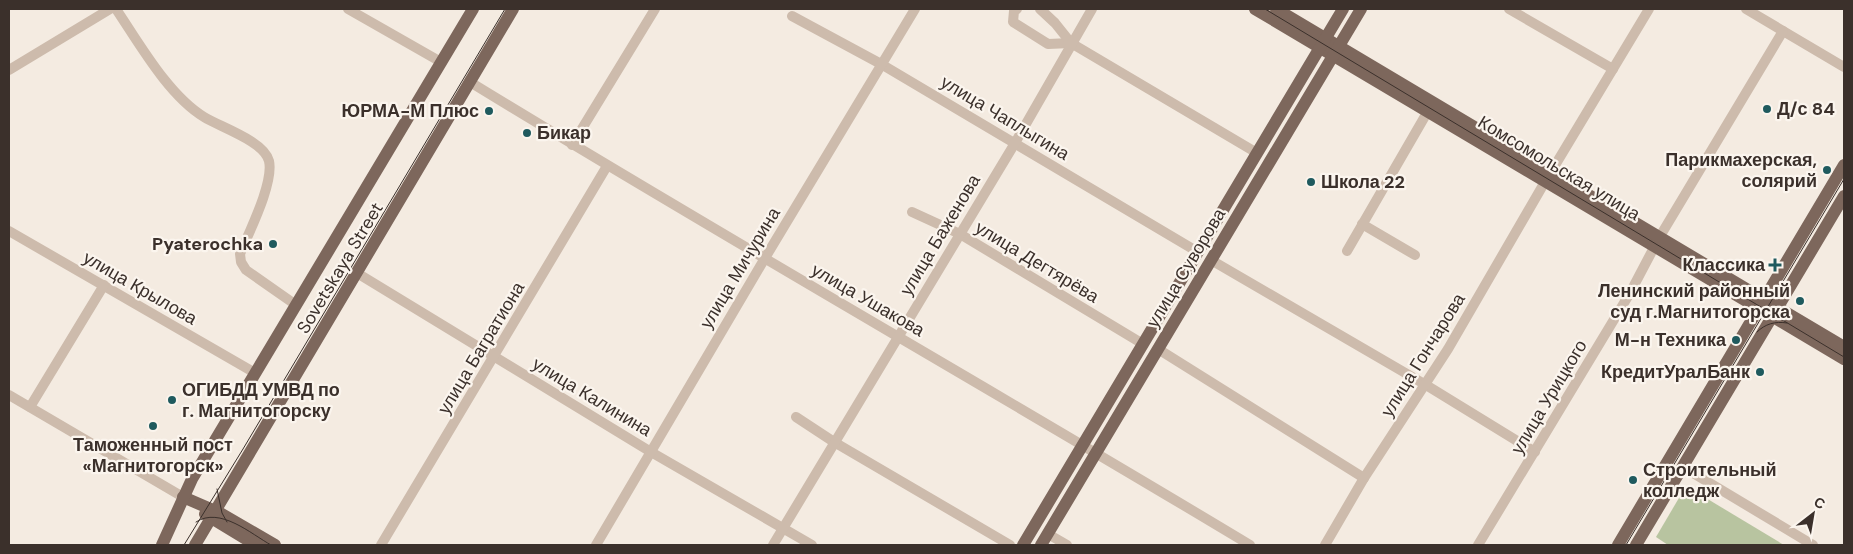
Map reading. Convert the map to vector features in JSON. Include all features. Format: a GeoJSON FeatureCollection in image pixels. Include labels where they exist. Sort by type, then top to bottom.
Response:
{"type":"FeatureCollection","features":[{"type":"Feature","properties":{"kind":"main road","name":"Sovetskaya Street"},"geometry":{"type":"LineString","coordinates":[[162,545],[173,525],[192,479],[473,9]]}},
{"type":"Feature","properties":{"kind":"main road","name":"Sovetskaya Street"},"geometry":{"type":"LineString","coordinates":[[195,545],[513,9]]}},
{"type":"Feature","properties":{"kind":"main road","name":"Комсомольская улица"},"geometry":{"type":"LineString","coordinates":[[1255,9],[1323,42]]}},
{"type":"Feature","properties":{"kind":"main road","name":"Комсомольская улица"},"geometry":{"type":"LineString","coordinates":[[1276,9],[1336,50],[1761,304],[1844,347]]}},
{"type":"Feature","properties":{"kind":"main road","name":"улица Суворова"},"geometry":{"type":"LineString","coordinates":[[1023,545],[1343,9]]}},
{"type":"Feature","properties":{"kind":"main road","name":"улица Суворова"},"geometry":{"type":"LineString","coordinates":[[1044,540],[1361,9]]}},
{"type":"Feature","properties":{"kind":"main road","name":"Комсомольская улица"},"geometry":{"type":"LineString","coordinates":[[1336,50],[1428,110],[1548,176]]}},
{"type":"Feature","properties":{"kind":"main road"},"geometry":{"type":"LineString","coordinates":[[1618,545],[1844,166]]}},
{"type":"Feature","properties":{"kind":"main road"},"geometry":{"type":"LineString","coordinates":[[1636,545],[1844,196]]}},
{"type":"Feature","properties":{"kind":"main road","name":"Комсомольская улица"},"geometry":{"type":"LineString","coordinates":[[1775,312],[1844,359]]}},
{"type":"Feature","properties":{"kind":"main road"},"geometry":{"type":"LineString","coordinates":[[183,497],[214,515],[275,545]]}},
{"type":"Feature","properties":{"kind":"main road"},"geometry":{"type":"LineString","coordinates":[[214,515],[256,545]]}},
{"type":"Feature","properties":{"kind":"street"},"geometry":{"type":"LineString","coordinates":[[9,70],[110,9]]}},
{"type":"Feature","properties":{"kind":"street"},"geometry":{"type":"LineString","coordinates":[[116,9],[143,50],[178,96],[203,117],[253,143],[269,160],[269,172],[264,194],[240,254],[241,262],[246,270],[296,305]]}},
{"type":"Feature","properties":{"kind":"street"},"geometry":{"type":"LineString","coordinates":[[348,9],[442,62]]}},
{"type":"Feature","properties":{"kind":"street"},"geometry":{"type":"LineString","coordinates":[[572,145],[655,9]]}},
{"type":"Feature","properties":{"kind":"street","name":"улица Мичурина"},"geometry":{"type":"LineString","coordinates":[[596,545],[764,258],[915,9]]}},
{"type":"Feature","properties":{"kind":"street"},"geometry":{"type":"LineString","coordinates":[[1016,9],[1013,22],[1024,30],[1048,44],[1072,42]]}},
{"type":"Feature","properties":{"kind":"street"},"geometry":{"type":"LineString","coordinates":[[1040,9],[1072,42],[1257,152]]}},
{"type":"Feature","properties":{"kind":"street","name":"улица Баженова"},"geometry":{"type":"LineString","coordinates":[[773,545],[1015,143],[1092,9]]}},
{"type":"Feature","properties":{"kind":"street"},"geometry":{"type":"LineString","coordinates":[[1509,9],[1613,69]]}},
{"type":"Feature","properties":{"kind":"street","name":"улица Гончарова"},"geometry":{"type":"LineString","coordinates":[[1325,545],[1364,478],[1426,386],[1548,176],[1649,9]]}},
{"type":"Feature","properties":{"kind":"street"},"geometry":{"type":"LineString","coordinates":[[1746,9],[1844,67]]}},
{"type":"Feature","properties":{"kind":"street","name":"улица Чаплыгина"},"geometry":{"type":"LineString","coordinates":[[792,16],[881,64],[1198,252]]}},
{"type":"Feature","properties":{"kind":"street","name":"улица Урицкого"},"geometry":{"type":"LineString","coordinates":[[1478,545],[1536,452],[1784,31]]}},
{"type":"Feature","properties":{"kind":"street","name":"улица Ушакова"},"geometry":{"type":"LineString","coordinates":[[470,82],[607,166],[1083,444],[1250,545]]}},
{"type":"Feature","properties":{"kind":"street"},"geometry":{"type":"LineString","coordinates":[[1347,251],[1428,110]]}},
{"type":"Feature","properties":{"kind":"street","name":"улица Багратиона"},"geometry":{"type":"LineString","coordinates":[[380,545],[607,166]]}},
{"type":"Feature","properties":{"kind":"street","name":"улица Дегтярёва"},"geometry":{"type":"LineString","coordinates":[[912,212],[960,234],[1143,344]]}},
{"type":"Feature","properties":{"kind":"street"},"geometry":{"type":"LineString","coordinates":[[1362,224],[1414,255]]}},
{"type":"Feature","properties":{"kind":"street","name":"улица Крылова"},"geometry":{"type":"LineString","coordinates":[[9,231],[255,373]]}},
{"type":"Feature","properties":{"kind":"street"},"geometry":{"type":"LineString","coordinates":[[1211,260],[1536,452]]}},
{"type":"Feature","properties":{"kind":"street","name":"улица Калинина"},"geometry":{"type":"LineString","coordinates":[[357,273],[651,452],[812,545]]}},
{"type":"Feature","properties":{"kind":"street"},"geometry":{"type":"LineString","coordinates":[[30,407],[104,285]]}},
{"type":"Feature","properties":{"kind":"street"},"geometry":{"type":"LineString","coordinates":[[1158,349],[1364,478]]}},
{"type":"Feature","properties":{"kind":"street"},"geometry":{"type":"LineString","coordinates":[[9,395],[183,497]]}},
{"type":"Feature","properties":{"kind":"street"},"geometry":{"type":"LineString","coordinates":[[796,417],[834,442],[1010,545]]}},
{"type":"Feature","properties":{"kind":"street"},"geometry":{"type":"LineString","coordinates":[[1683,466],[1813,545]]}},
{"type":"Feature","properties":{"kind":"street"},"geometry":{"type":"LineString","coordinates":[[1044,540],[1067,545]]}},
{"type":"Feature","properties":{"kind":"green space"},"geometry":{"type":"Polygon","coordinates":[[[1686,486],[1784,545],[1668,545],[1656,537],[1686,486]]]}},
{"type":"Feature","properties":{"kind":"tram line"},"geometry":{"type":"LineString","coordinates":[[184,545],[505,9]]}},
{"type":"Feature","properties":{"kind":"tram line"},"geometry":{"type":"LineString","coordinates":[[1265,9],[1844,357]]}},
{"type":"Feature","properties":{"kind":"tram line"},"geometry":{"type":"LineString","coordinates":[[1626,545],[1844,179]]}},
{"type":"Feature","properties":{"kind":"tram line"},"geometry":{"type":"LineString","coordinates":[[1757,332],[1770,324],[1778,322],[1787,323]]}},
{"type":"Feature","properties":{"kind":"tram line"},"geometry":{"type":"LineString","coordinates":[[217,489],[222,513],[227,522]]}},
{"type":"Feature","properties":{"kind":"tram line"},"geometry":{"type":"LineString","coordinates":[[196,522],[205,518],[225,519],[271,545]]}},
{"type":"Feature","properties":{"kind":"place","name":"Д/с 84"},"geometry":{"type":"Point","coordinates":[1767,109]}},
{"type":"Feature","properties":{"kind":"place","name":"ЮРМА-М Плюс"},"geometry":{"type":"Point","coordinates":[489,111]}},
{"type":"Feature","properties":{"kind":"place","name":"Бикар"},"geometry":{"type":"Point","coordinates":[527,133]}},
{"type":"Feature","properties":{"kind":"place","name":"Парикмахерская, солярий"},"geometry":{"type":"Point","coordinates":[1827,170]}},
{"type":"Feature","properties":{"kind":"place","name":"Школа 22"},"geometry":{"type":"Point","coordinates":[1311,182]}},
{"type":"Feature","properties":{"kind":"place","name":"Pyaterochka"},"geometry":{"type":"Point","coordinates":[273,244]}},
{"type":"Feature","properties":{"kind":"place","name":"Классика"},"geometry":{"type":"Point","coordinates":[1775,265]}},
{"type":"Feature","properties":{"kind":"place","name":"Ленинский районный суд г.Магнитогорска"},"geometry":{"type":"Point","coordinates":[1800,301]}},
{"type":"Feature","properties":{"kind":"place","name":"М-н Техника"},"geometry":{"type":"Point","coordinates":[1736,340]}},
{"type":"Feature","properties":{"kind":"place","name":"КредитУралБанк"},"geometry":{"type":"Point","coordinates":[1760,372]}},
{"type":"Feature","properties":{"kind":"place","name":"ОГИБДД УМВД по г. Магнитогорску"},"geometry":{"type":"Point","coordinates":[172,400]}},
{"type":"Feature","properties":{"kind":"place","name":"Таможенный пост «Магнитогорск»"},"geometry":{"type":"Point","coordinates":[153,426]}},
{"type":"Feature","properties":{"kind":"place","name":"Строительный колледж"},"geometry":{"type":"Point","coordinates":[1633,480]}}]}
